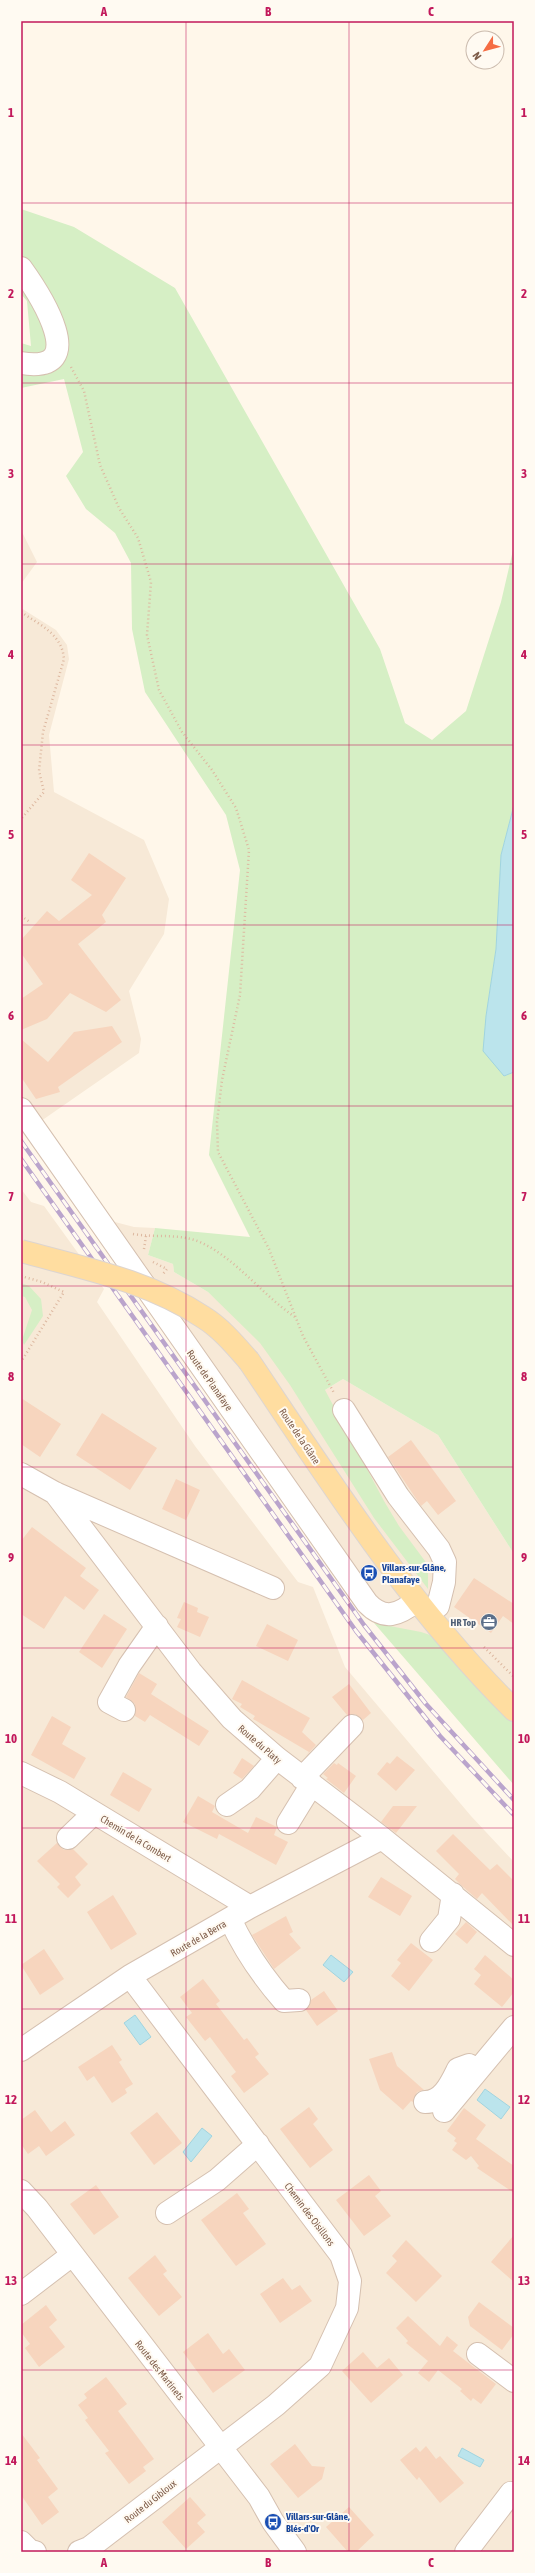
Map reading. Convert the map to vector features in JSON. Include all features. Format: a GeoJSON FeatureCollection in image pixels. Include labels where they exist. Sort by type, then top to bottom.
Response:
{"type":"FeatureCollection","features":[{"type":"Feature","properties":{"kind":"main road","name":"Route de la Glâne"},"geometry":{"type":"LineString","coordinates":[[21,1251],[138,1284],[171,1298],[204,1317],[223,1333],[249,1361],[365,1534],[416,1601],[455,1649],[514,1710]]}},
{"type":"Feature","properties":{"kind":"street"},"geometry":{"type":"LineString","coordinates":[[21,268],[54,323],[59,337],[58,350],[48,362],[34,365],[21,363]]}},
{"type":"Feature","properties":{"kind":"street","name":"Route de Planafaye"},"geometry":{"type":"LineString","coordinates":[[21,1110],[367,1603],[377,1612],[390,1615],[402,1612],[416,1601]]}},
{"type":"Feature","properties":{"kind":"street"},"geometry":{"type":"LineString","coordinates":[[344,1410],[398,1496],[439,1549],[445,1562],[444,1582],[438,1606]]}},
{"type":"Feature","properties":{"kind":"street","name":"Route du Platy"},"geometry":{"type":"LineString","coordinates":[[21,1474],[56,1493],[273,1588]]}},
{"type":"Feature","properties":{"kind":"street","name":"Route du Platy"},"geometry":{"type":"LineString","coordinates":[[56,1493],[157,1626],[232,1719],[277,1758],[453,1894],[514,1945]]}},
{"type":"Feature","properties":{"kind":"street"},"geometry":{"type":"LineString","coordinates":[[124,1710],[109,1702],[129,1666],[157,1626]]}},
{"type":"Feature","properties":{"kind":"street"},"geometry":{"type":"LineString","coordinates":[[288,1823],[307,1781],[352,1726]]}},
{"type":"Feature","properties":{"kind":"street"},"geometry":{"type":"LineString","coordinates":[[227,1805],[250,1789],[277,1758]]}},
{"type":"Feature","properties":{"kind":"street","name":"Chemin de la Combert"},"geometry":{"type":"LineString","coordinates":[[21,1773],[60,1792],[250,1907]]}},
{"type":"Feature","properties":{"kind":"street"},"geometry":{"type":"LineString","coordinates":[[68,1838],[94,1812]]}},
{"type":"Feature","properties":{"kind":"street","name":"Route de la Berra"},"geometry":{"type":"LineString","coordinates":[[21,2050],[130,1976],[250,1907],[382,1838]]}},
{"type":"Feature","properties":{"kind":"street"},"geometry":{"type":"LineString","coordinates":[[431,1941],[449,1919],[453,1894]]}},
{"type":"Feature","properties":{"kind":"street"},"geometry":{"type":"LineString","coordinates":[[230,1919],[242,1945],[274,1990],[284,2001],[299,2000]]}},
{"type":"Feature","properties":{"kind":"street","name":"Chemin des Oisillons"},"geometry":{"type":"LineString","coordinates":[[130,1976],[341,2255],[350,2282],[347,2308],[320,2366],[276,2405],[220,2447]]}},
{"type":"Feature","properties":{"kind":"street"},"geometry":{"type":"LineString","coordinates":[[444,2111],[514,2027]]}},
{"type":"Feature","properties":{"kind":"street"},"geometry":{"type":"LineString","coordinates":[[425,2102],[432,2102],[440,2097],[458,2069],[469,2065],[478,2070]]}},
{"type":"Feature","properties":{"kind":"street"},"geometry":{"type":"LineString","coordinates":[[167,2213],[217,2180],[258,2144]]}},
{"type":"Feature","properties":{"kind":"street","name":"Route des Martinets"},"geometry":{"type":"LineString","coordinates":[[21,2191],[259,2497],[273,2522],[295,2552]]}},
{"type":"Feature","properties":{"kind":"street"},"geometry":{"type":"LineString","coordinates":[[21,2294],[72,2255]]}},
{"type":"Feature","properties":{"kind":"street"},"geometry":{"type":"LineString","coordinates":[[478,2354],[514,2381]]}},
{"type":"Feature","properties":{"kind":"street","name":"Route du Gibloux"},"geometry":{"type":"LineString","coordinates":[[78,2552],[88,2548],[220,2447]]}},
{"type":"Feature","properties":{"kind":"street"},"geometry":{"type":"LineString","coordinates":[[466,2552],[513,2492]]}},
{"type":"Feature","properties":{"kind":"street"},"geometry":{"type":"LineString","coordinates":[[21,2542],[30,2551],[35,2552]]}},
{"type":"Feature","properties":{"kind":"path"},"geometry":{"type":"LineString","coordinates":[[54,354],[73,368],[84,391],[100,464],[119,508],[138,538],[150,582],[147,635],[159,690],[182,732],[212,770],[236,808],[249,850],[240,994],[222,1080],[217,1122],[218,1152],[270,1250],[303,1336],[344,1410]]}},
{"type":"Feature","properties":{"kind":"path"},"geometry":{"type":"LineString","coordinates":[[21,612],[59,640],[64,659],[43,732],[39,771],[44,792],[21,819]]}},
{"type":"Feature","properties":{"kind":"path"},"geometry":{"type":"LineString","coordinates":[[21,916],[30,922]]}},
{"type":"Feature","properties":{"kind":"path"},"geometry":{"type":"LineString","coordinates":[[104,1229],[146,1236],[177,1236],[200,1243],[232,1263],[274,1302],[295,1318]]}},
{"type":"Feature","properties":{"kind":"path"},"geometry":{"type":"LineString","coordinates":[[21,1276],[42,1282],[64,1292],[21,1362]]}},
{"type":"Feature","properties":{"kind":"shaded area"},"geometry":{"type":"Polygon","coordinates":[[[21,530],[37,562],[21,584],[21,530]]]}},
{"type":"Feature","properties":{"kind":"shaded area"},"geometry":{"type":"Polygon","coordinates":[[[21,608],[56,630],[67,645],[69,659],[49,735],[54,792],[144,840],[169,899],[164,934],[129,991],[141,1039],[139,1053],[41,1121],[111,1221],[134,1227],[155,1228],[148,1255],[173,1264],[174,1272],[208,1292],[239,1320],[325,1390],[343,1379],[438,1435],[514,1554],[514,1735],[371,1620],[21,1121],[21,608]]]}},
{"type":"Feature","properties":{"kind":"shaded area"},"geometry":{"type":"Polygon","coordinates":[[[21,1189],[31,1202],[44,1206],[104,1289],[97,1302],[195,1446],[298,1582],[313,1587],[345,1667],[471,1816],[514,1862],[514,2552],[21,2552],[21,1189]]]}},
{"type":"Feature","properties":{"kind":"green space"},"geometry":{"type":"Polygon","coordinates":[[[21,209],[74,227],[175,288],[380,649],[405,723],[432,740],[466,711],[501,602],[514,546],[514,805],[501,855],[496,949],[486,1016],[504,1076],[514,1072],[514,1554],[438,1435],[343,1379],[325,1390],[384,1501],[399,1526],[425,1561],[428,1568],[428,1589],[374,1518],[290,1385],[260,1343],[208,1292],[174,1272],[173,1264],[148,1255],[155,1228],[250,1237],[209,1155],[240,870],[226,815],[145,692],[132,629],[131,563],[115,533],[86,509],[66,476],[83,452],[64,379],[21,388],[21,343],[31,346],[27,301],[21,294],[21,209]]]}},
{"type":"Feature","properties":{"kind":"green space"},"geometry":{"type":"Polygon","coordinates":[[[21,1283],[29,1286],[41,1299],[43,1316],[24,1345],[22,1340],[32,1310],[25,1297],[21,1296],[21,1283]]]}},
{"type":"Feature","properties":{"kind":"green space"},"geometry":{"type":"Polygon","coordinates":[[[374,1623],[430,1635],[514,1722],[514,1785],[374,1623]]]}},
{"type":"Feature","properties":{"kind":"water"},"geometry":{"type":"Polygon","coordinates":[[[514,805],[514,1072],[504,1076],[483,1051],[486,1016],[496,949],[501,855],[514,805]]]}},
{"type":"Feature","properties":{"kind":"water"},"geometry":{"type":"Polygon","coordinates":[[[331,1955],[353,1972],[344,1982],[323,1965],[331,1955]]]}},
{"type":"Feature","properties":{"kind":"water"},"geometry":{"type":"Polygon","coordinates":[[[135,2015],[151,2037],[140,2045],[124,2023],[135,2015]]]}},
{"type":"Feature","properties":{"kind":"water"},"geometry":{"type":"Polygon","coordinates":[[[485,2089],[510,2107],[501,2119],[477,2100],[485,2089]]]}},
{"type":"Feature","properties":{"kind":"water"},"geometry":{"type":"Polygon","coordinates":[[[202,2128],[212,2136],[191,2162],[183,2152],[202,2128]]]}},
{"type":"Feature","properties":{"kind":"water"},"geometry":{"type":"Polygon","coordinates":[[[462,2448],[484,2460],[480,2467],[458,2456],[462,2448]]]}},
{"type":"Feature","properties":{"kind":"building"},"geometry":{"type":"Polygon","coordinates":[[[89,853],[126,878],[102,915],[106,922],[78,944],[121,1000],[106,1012],[70,993],[47,1019],[21,1030],[21,999],[43,984],[21,953],[21,940],[47,911],[59,921],[92,895],[71,880],[89,853]]]}},
{"type":"Feature","properties":{"kind":"building"},"geometry":{"type":"Polygon","coordinates":[[[112,1026],[122,1042],[58,1087],[60,1092],[36,1099],[21,1077],[21,1039],[48,1062],[74,1032],[112,1026]]]}},
{"type":"Feature","properties":{"kind":"building"},"geometry":{"type":"Polygon","coordinates":[[[21,1398],[61,1424],[40,1457],[21,1444],[21,1398]]]}},
{"type":"Feature","properties":{"kind":"building"},"geometry":{"type":"Polygon","coordinates":[[[102,1413],[157,1448],[130,1490],[76,1455],[102,1413]]]}},
{"type":"Feature","properties":{"kind":"building"},"geometry":{"type":"Polygon","coordinates":[[[411,1440],[456,1501],[438,1515],[427,1501],[421,1506],[388,1457],[411,1440]]]}},
{"type":"Feature","properties":{"kind":"building"},"geometry":{"type":"Polygon","coordinates":[[[176,1479],[200,1490],[186,1520],[162,1509],[176,1479]]]}},
{"type":"Feature","properties":{"kind":"building"},"geometry":{"type":"Polygon","coordinates":[[[32,1527],[86,1568],[80,1576],[99,1590],[84,1610],[65,1596],[44,1629],[21,1614],[21,1541],[32,1527]]]}},
{"type":"Feature","properties":{"kind":"building"},"geometry":{"type":"Polygon","coordinates":[[[474,1578],[514,1604],[514,1624],[503,1616],[491,1633],[454,1607],[474,1578]]]}},
{"type":"Feature","properties":{"kind":"building"},"geometry":{"type":"Polygon","coordinates":[[[184,1602],[198,1608],[197,1612],[209,1617],[200,1637],[177,1627],[181,1619],[177,1618],[184,1602]]]}},
{"type":"Feature","properties":{"kind":"building"},"geometry":{"type":"Polygon","coordinates":[[[104,1614],[127,1629],[102,1668],[79,1652],[104,1614]]]}},
{"type":"Feature","properties":{"kind":"building"},"geometry":{"type":"Polygon","coordinates":[[[267,1624],[298,1640],[288,1661],[256,1646],[267,1624]]]}},
{"type":"Feature","properties":{"kind":"building"},"geometry":{"type":"Polygon","coordinates":[[[139,1673],[157,1684],[151,1694],[209,1731],[199,1746],[150,1715],[145,1722],[135,1716],[135,1704],[126,1697],[139,1673]]]}},
{"type":"Feature","properties":{"kind":"building"},"geometry":{"type":"Polygon","coordinates":[[[242,1680],[310,1718],[302,1732],[316,1745],[305,1757],[309,1752],[253,1719],[255,1716],[240,1707],[242,1704],[232,1699],[242,1680]]]}},
{"type":"Feature","properties":{"kind":"building"},"geometry":{"type":"Polygon","coordinates":[[[349,1684],[371,1713],[363,1720],[355,1714],[347,1715],[332,1697],[349,1684]]]}},
{"type":"Feature","properties":{"kind":"building"},"geometry":{"type":"Polygon","coordinates":[[[52,1716],[71,1727],[62,1744],[86,1758],[74,1779],[31,1755],[52,1716]]]}},
{"type":"Feature","properties":{"kind":"building"},"geometry":{"type":"Polygon","coordinates":[[[397,1756],[415,1770],[396,1791],[377,1774],[387,1762],[390,1764],[397,1756]]]}},
{"type":"Feature","properties":{"kind":"building"},"geometry":{"type":"Polygon","coordinates":[[[242,1758],[254,1766],[242,1779],[233,1773],[242,1758]]]}},
{"type":"Feature","properties":{"kind":"building"},"geometry":{"type":"Polygon","coordinates":[[[334,1763],[337,1765],[338,1763],[356,1776],[344,1793],[326,1779],[328,1778],[323,1774],[334,1763]]]}},
{"type":"Feature","properties":{"kind":"building"},"geometry":{"type":"Polygon","coordinates":[[[123,1772],[152,1789],[139,1812],[110,1795],[123,1772]]]}},
{"type":"Feature","properties":{"kind":"building"},"geometry":{"type":"Polygon","coordinates":[[[198,1796],[215,1806],[212,1812],[248,1833],[256,1817],[277,1827],[274,1835],[288,1842],[276,1865],[219,1834],[217,1839],[183,1822],[198,1796]]]}},
{"type":"Feature","properties":{"kind":"building"},"geometry":{"type":"Polygon","coordinates":[[[393,1806],[417,1806],[396,1833],[381,1822],[393,1806]]]}},
{"type":"Feature","properties":{"kind":"building"},"geometry":{"type":"Polygon","coordinates":[[[453,1834],[490,1870],[497,1864],[514,1881],[514,1926],[482,1893],[477,1899],[462,1886],[455,1879],[459,1874],[436,1851],[453,1834]]]}},
{"type":"Feature","properties":{"kind":"building"},"geometry":{"type":"Polygon","coordinates":[[[57,1843],[64,1850],[73,1849],[88,1864],[75,1877],[81,1885],[68,1898],[57,1887],[60,1884],[37,1861],[57,1843]]]}},
{"type":"Feature","properties":{"kind":"building"},"geometry":{"type":"Polygon","coordinates":[[[381,1877],[412,1896],[400,1916],[368,1897],[381,1877]]]}},
{"type":"Feature","properties":{"kind":"building"},"geometry":{"type":"Polygon","coordinates":[[[113,1895],[137,1934],[111,1950],[87,1912],[113,1895]]]}},
{"type":"Feature","properties":{"kind":"building"},"geometry":{"type":"Polygon","coordinates":[[[286,1916],[293,1932],[289,1934],[301,1948],[274,1969],[252,1935],[286,1916]]]}},
{"type":"Feature","properties":{"kind":"building"},"geometry":{"type":"Polygon","coordinates":[[[466,1922],[477,1932],[467,1944],[455,1934],[466,1922]]]}},
{"type":"Feature","properties":{"kind":"building"},"geometry":{"type":"Polygon","coordinates":[[[411,1943],[433,1960],[409,1991],[391,1976],[401,1963],[397,1960],[411,1943]]]}},
{"type":"Feature","properties":{"kind":"building"},"geometry":{"type":"Polygon","coordinates":[[[44,1949],[64,1979],[40,1995],[21,1965],[44,1949]]]}},
{"type":"Feature","properties":{"kind":"building"},"geometry":{"type":"Polygon","coordinates":[[[485,1955],[514,1980],[514,1992],[502,2007],[474,1984],[481,1975],[474,1969],[485,1955]]]}},
{"type":"Feature","properties":{"kind":"building"},"geometry":{"type":"Polygon","coordinates":[[[203,1979],[220,2001],[216,2004],[244,2040],[247,2038],[259,2054],[255,2057],[269,2074],[244,2093],[231,2076],[236,2072],[210,2037],[205,2041],[186,2017],[192,2013],[180,1997],[203,1979]]]}},
{"type":"Feature","properties":{"kind":"building"},"geometry":{"type":"Polygon","coordinates":[[[324,1991],[338,2011],[317,2026],[306,2010],[311,2000],[324,1991]]]}},
{"type":"Feature","properties":{"kind":"building"},"geometry":{"type":"Polygon","coordinates":[[[112,2045],[122,2060],[119,2062],[133,2084],[125,2089],[127,2093],[112,2103],[94,2076],[87,2081],[78,2067],[112,2045]]]}},
{"type":"Feature","properties":{"kind":"building"},"geometry":{"type":"Polygon","coordinates":[[[392,2052],[397,2066],[424,2090],[417,2092],[413,2102],[411,2101],[403,2110],[380,2090],[369,2059],[392,2052]]]}},
{"type":"Feature","properties":{"kind":"building"},"geometry":{"type":"Polygon","coordinates":[[[309,2107],[318,2119],[313,2124],[333,2150],[310,2168],[280,2129],[309,2107]]]}},
{"type":"Feature","properties":{"kind":"building"},"geometry":{"type":"Polygon","coordinates":[[[464,2108],[486,2125],[476,2139],[514,2166],[514,2193],[477,2168],[479,2166],[471,2156],[466,2160],[452,2150],[457,2143],[454,2141],[456,2138],[447,2131],[464,2108]]]}},
{"type":"Feature","properties":{"kind":"building"},"geometry":{"type":"Polygon","coordinates":[[[35,2110],[51,2132],[65,2121],[75,2135],[46,2156],[39,2146],[28,2154],[21,2144],[21,2120],[35,2110]]]}},
{"type":"Feature","properties":{"kind":"building"},"geometry":{"type":"Polygon","coordinates":[[[157,2112],[182,2143],[154,2165],[130,2133],[157,2112]]]}},
{"type":"Feature","properties":{"kind":"building"},"geometry":{"type":"Polygon","coordinates":[[[369,2175],[381,2191],[375,2196],[391,2216],[364,2236],[336,2200],[369,2175]]]}},
{"type":"Feature","properties":{"kind":"building"},"geometry":{"type":"Polygon","coordinates":[[[96,2185],[119,2217],[94,2235],[70,2204],[96,2185]]]}},
{"type":"Feature","properties":{"kind":"building"},"geometry":{"type":"Polygon","coordinates":[[[237,2193],[249,2209],[243,2213],[266,2244],[236,2266],[201,2220],[237,2193]]]}},
{"type":"Feature","properties":{"kind":"building"},"geometry":{"type":"Polygon","coordinates":[[[514,2235],[514,2282],[491,2262],[514,2235]]]}},
{"type":"Feature","properties":{"kind":"building"},"geometry":{"type":"Polygon","coordinates":[[[406,2240],[442,2276],[416,2302],[386,2273],[397,2261],[392,2256],[406,2240]]]}},
{"type":"Feature","properties":{"kind":"building"},"geometry":{"type":"Polygon","coordinates":[[[155,2255],[167,2271],[163,2274],[182,2297],[159,2316],[128,2278],[155,2255]]]}},
{"type":"Feature","properties":{"kind":"building"},"geometry":{"type":"Polygon","coordinates":[[[283,2278],[292,2290],[300,2285],[312,2301],[280,2323],[260,2294],[283,2278]]]}},
{"type":"Feature","properties":{"kind":"building"},"geometry":{"type":"Polygon","coordinates":[[[479,2302],[514,2328],[514,2334],[502,2350],[470,2326],[468,2317],[479,2302]]]}},
{"type":"Feature","properties":{"kind":"building"},"geometry":{"type":"Polygon","coordinates":[[[46,2305],[57,2320],[49,2327],[65,2347],[39,2367],[25,2348],[30,2344],[21,2332],[21,2325],[46,2305]]]}},
{"type":"Feature","properties":{"kind":"building"},"geometry":{"type":"Polygon","coordinates":[[[408,2316],[440,2346],[447,2336],[458,2345],[453,2351],[496,2384],[481,2404],[473,2398],[471,2401],[460,2391],[462,2389],[438,2370],[429,2382],[418,2373],[428,2361],[406,2343],[408,2341],[396,2328],[408,2316]]]}},
{"type":"Feature","properties":{"kind":"building"},"geometry":{"type":"Polygon","coordinates":[[[208,2333],[223,2354],[229,2349],[245,2370],[213,2393],[183,2352],[208,2333]]]}},
{"type":"Feature","properties":{"kind":"building"},"geometry":{"type":"Polygon","coordinates":[[[363,2352],[377,2368],[389,2358],[403,2375],[371,2403],[342,2371],[363,2352]]]}},
{"type":"Feature","properties":{"kind":"building"},"geometry":{"type":"Polygon","coordinates":[[[106,2377],[127,2404],[118,2411],[154,2459],[143,2467],[146,2471],[129,2484],[105,2453],[109,2451],[85,2420],[88,2418],[78,2405],[87,2398],[84,2394],[106,2377]]]}},
{"type":"Feature","properties":{"kind":"building"},"geometry":{"type":"Polygon","coordinates":[[[21,2433],[40,2458],[37,2460],[58,2489],[48,2497],[59,2512],[42,2525],[21,2495],[21,2433]]]}},
{"type":"Feature","properties":{"kind":"building"},"geometry":{"type":"Polygon","coordinates":[[[295,2444],[312,2466],[325,2467],[322,2479],[298,2498],[270,2464],[295,2444]]]}},
{"type":"Feature","properties":{"kind":"building"},"geometry":{"type":"Polygon","coordinates":[[[426,2446],[436,2459],[440,2456],[464,2483],[440,2503],[419,2477],[417,2480],[400,2460],[416,2447],[420,2452],[426,2446]]]}},
{"type":"Feature","properties":{"kind":"building"},"geometry":{"type":"Polygon","coordinates":[[[190,2497],[206,2515],[197,2523],[205,2532],[186,2549],[162,2522],[190,2497]]]}},
{"type":"Feature","properties":{"kind":"building"},"geometry":{"type":"Polygon","coordinates":[[[349,2507],[374,2535],[356,2552],[348,2552],[326,2527],[349,2507]]]}},
{"type":"Feature","properties":{"kind":"railway"},"geometry":{"type":"LineString","coordinates":[[21,1141],[364,1625],[426,1704],[514,1800]]}},
{"type":"Feature","properties":{"kind":"railway"},"geometry":{"type":"LineString","coordinates":[[21,1159],[356,1631],[440,1736],[514,1815]]}},
{"type":"Feature","properties":{"kind":"place","name":"Villars-sur-Glâne, Planafaye"},"geometry":{"type":"Point","coordinates":[369,1573]}},
{"type":"Feature","properties":{"kind":"place","name":"HR Top"},"geometry":{"type":"Point","coordinates":[489,1622]}},
{"type":"Feature","properties":{"kind":"place","name":"Villars-sur-Glâne, Blés-d'Or"},"geometry":{"type":"Point","coordinates":[273,2522]}}]}
